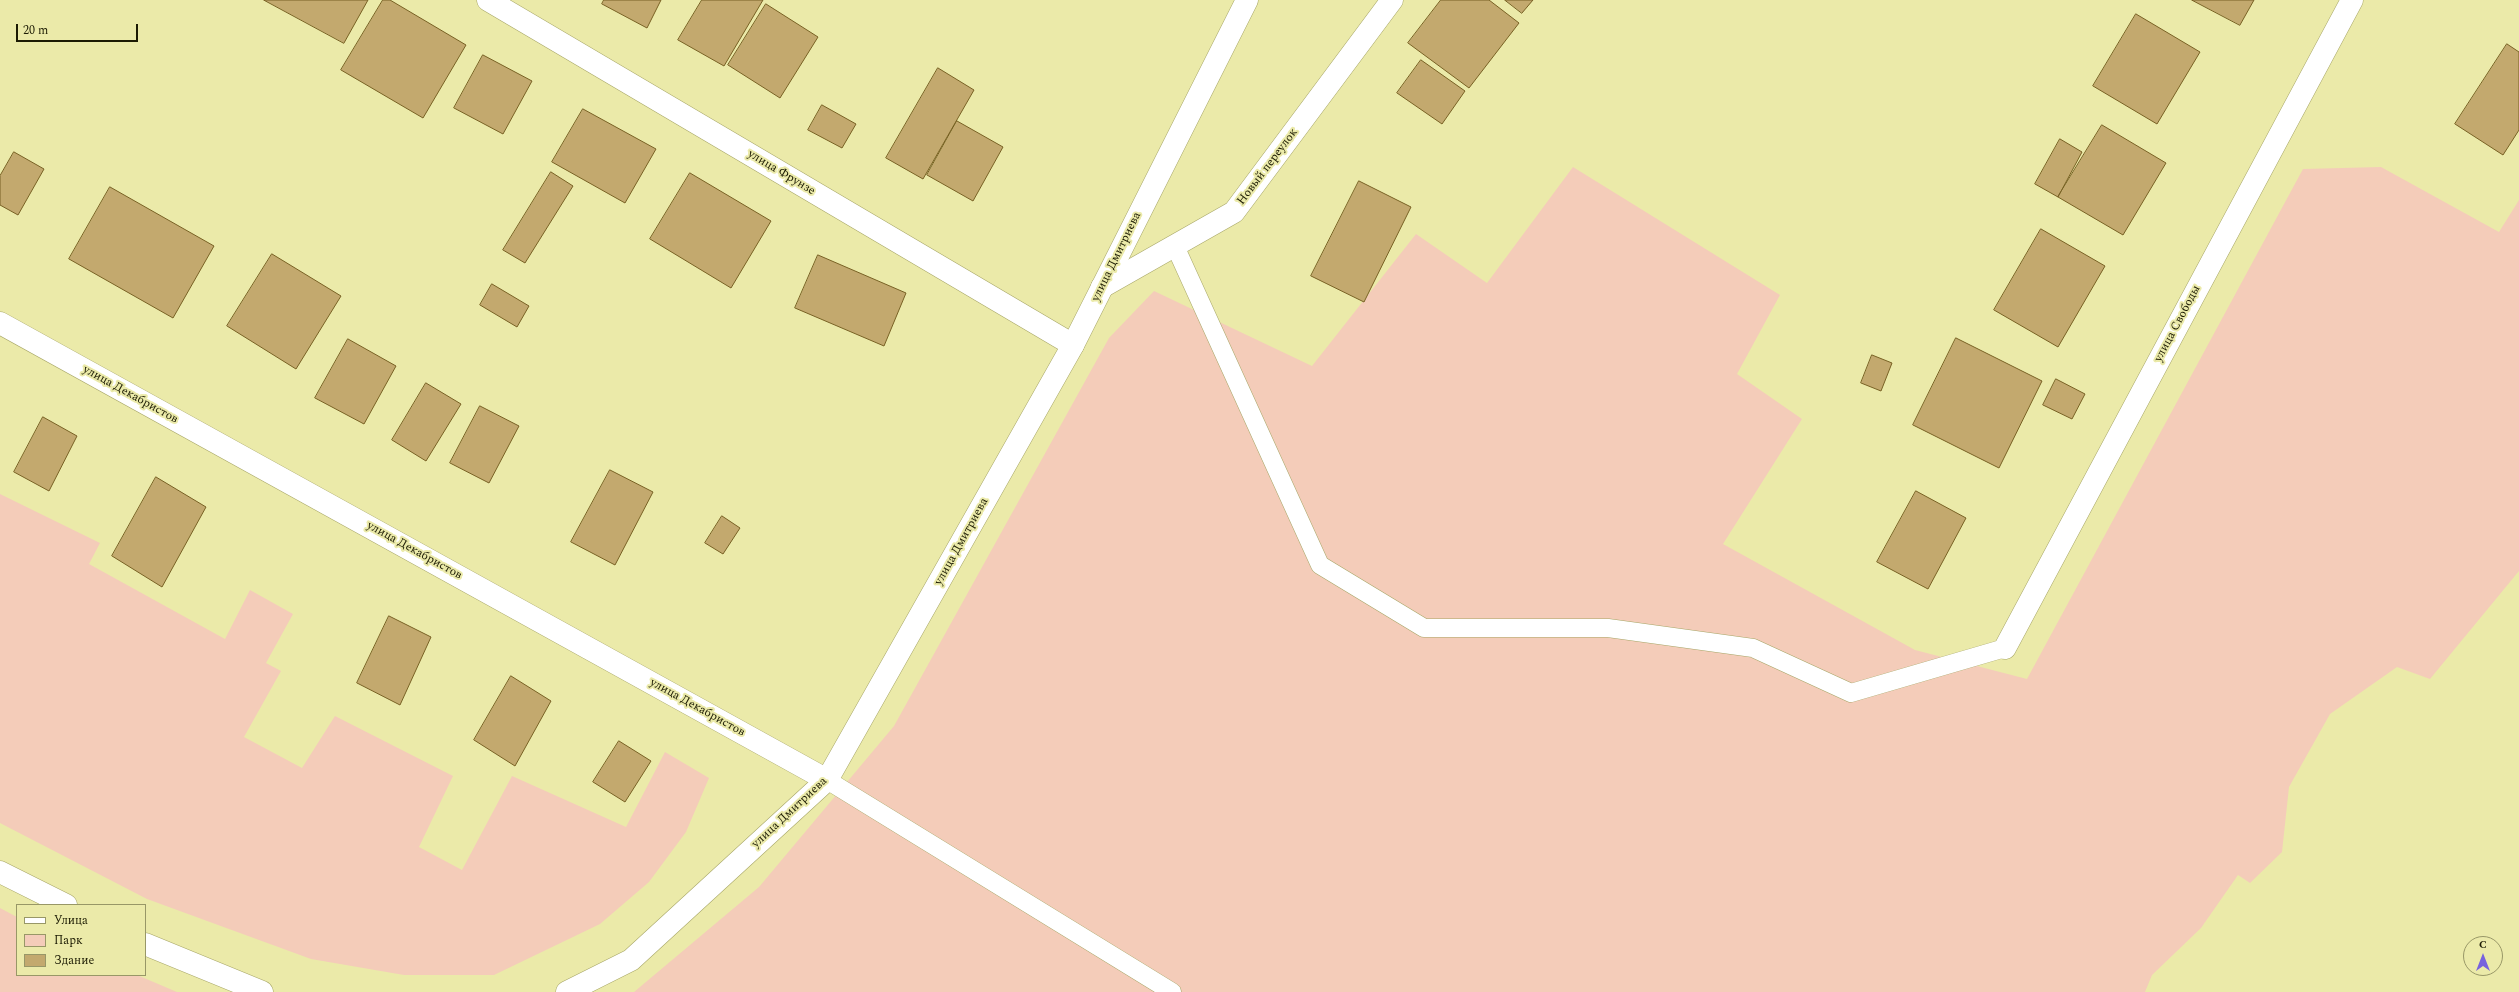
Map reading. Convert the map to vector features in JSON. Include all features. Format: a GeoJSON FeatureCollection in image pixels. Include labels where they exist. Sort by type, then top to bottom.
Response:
{"type":"FeatureCollection","features":[{"type":"Feature","properties":{"kind":"street","name":"улица Фрунзе"},"geometry":{"type":"LineString","coordinates":[[488,0],[1073,345]]}},
{"type":"Feature","properties":{"kind":"street","name":"улица Дмитриева"},"geometry":{"type":"LineString","coordinates":[[567,992],[631,960],[828,780],[1073,345],[1247,0]]}},
{"type":"Feature","properties":{"kind":"street","name":"Новый переулок"},"geometry":{"type":"LineString","coordinates":[[1102,287],[1234,212],[1392,0]]}},
{"type":"Feature","properties":{"kind":"street","name":"улица Свободы"},"geometry":{"type":"LineString","coordinates":[[2005,648],[2352,0]]}},
{"type":"Feature","properties":{"kind":"street","name":"улица Декабристов"},"geometry":{"type":"LineString","coordinates":[[0,323],[828,780]]}},
{"type":"Feature","properties":{"kind":"street"},"geometry":{"type":"LineString","coordinates":[[0,872],[64,904]]}},
{"type":"Feature","properties":{"kind":"street"},"geometry":{"type":"LineString","coordinates":[[146,944],[262,992]]}},
{"type":"Feature","properties":{"kind":"lane"},"geometry":{"type":"LineString","coordinates":[[1175,246],[1320,564],[1424,628],[1608,628],[1753,648],[1851,693],[2005,648]]}},
{"type":"Feature","properties":{"kind":"lane"},"geometry":{"type":"LineString","coordinates":[[828,780],[1172,992]]}},
{"type":"Feature","properties":{"kind":"green space"},"geometry":{"type":"Polygon","coordinates":[[[1573,167],[1780,295],[1737,374],[1802,419],[1723,544],[1915,650],[2027,679],[2303,169],[2381,167],[2499,232],[2519,200],[2519,571],[2430,679],[2397,667],[2330,714],[2289,787],[2282,852],[2250,883],[2238,875],[2201,928],[2152,975],[2145,992],[634,992],[759,887],[894,726],[1109,338],[1154,291],[1312,366],[1416,234],[1487,283],[1573,167]]]}},
{"type":"Feature","properties":{"kind":"green space"},"geometry":{"type":"Polygon","coordinates":[[[0,494],[100,543],[89,564],[225,639],[250,590],[293,614],[266,663],[281,671],[244,737],[302,768],[335,716],[453,776],[419,847],[462,870],[512,776],[626,827],[665,752],[709,778],[686,832],[649,882],[600,924],[494,975],[404,975],[311,959],[147,899],[0,823],[0,494]]]}},
{"type":"Feature","properties":{"kind":"green space"},"geometry":{"type":"Polygon","coordinates":[[[0,908],[16,916],[16,976],[139,976],[177,992],[0,992],[0,908]]]}},
{"type":"Feature","properties":{"kind":"building"},"geometry":{"type":"Polygon","coordinates":[[[264,0],[368,0],[344,43],[264,0]]]}},
{"type":"Feature","properties":{"kind":"building"},"geometry":{"type":"Polygon","coordinates":[[[383,0],[390,0],[466,45],[423,118],[341,70],[383,0]]]}},
{"type":"Feature","properties":{"kind":"building"},"geometry":{"type":"Polygon","coordinates":[[[604,0],[661,0],[647,28],[602,4],[604,0]]]}},
{"type":"Feature","properties":{"kind":"building"},"geometry":{"type":"Polygon","coordinates":[[[702,0],[763,0],[724,66],[678,40],[702,0]]]}},
{"type":"Feature","properties":{"kind":"building"},"geometry":{"type":"Polygon","coordinates":[[[1441,0],[1489,0],[1519,23],[1469,88],[1408,43],[1441,0]]]}},
{"type":"Feature","properties":{"kind":"building"},"geometry":{"type":"Polygon","coordinates":[[[1505,0],[1533,0],[1522,13],[1505,0]]]}},
{"type":"Feature","properties":{"kind":"building"},"geometry":{"type":"Polygon","coordinates":[[[2192,0],[2254,0],[2240,25],[2192,0]]]}},
{"type":"Feature","properties":{"kind":"building"},"geometry":{"type":"Polygon","coordinates":[[[766,4],[818,37],[780,98],[728,65],[766,4]]]}},
{"type":"Feature","properties":{"kind":"building"},"geometry":{"type":"Polygon","coordinates":[[[2136,14],[2200,52],[2157,124],[2093,86],[2136,14]]]}},
{"type":"Feature","properties":{"kind":"building"},"geometry":{"type":"Polygon","coordinates":[[[2507,44],[2519,52],[2519,130],[2503,155],[2455,124],[2507,44]]]}},
{"type":"Feature","properties":{"kind":"building"},"geometry":{"type":"Polygon","coordinates":[[[483,55],[532,81],[503,134],[454,108],[483,55]]]}},
{"type":"Feature","properties":{"kind":"building"},"geometry":{"type":"Polygon","coordinates":[[[1421,60],[1465,91],[1442,124],[1397,93],[1421,60]]]}},
{"type":"Feature","properties":{"kind":"building"},"geometry":{"type":"Polygon","coordinates":[[[938,68],[974,90],[923,179],[886,158],[938,68]]]}},
{"type":"Feature","properties":{"kind":"building"},"geometry":{"type":"Polygon","coordinates":[[[822,105],[856,124],[842,148],[808,130],[822,105]]]}},
{"type":"Feature","properties":{"kind":"building"},"geometry":{"type":"Polygon","coordinates":[[[583,109],[656,149],[625,203],[552,162],[583,109]]]}},
{"type":"Feature","properties":{"kind":"building"},"geometry":{"type":"Polygon","coordinates":[[[957,121],[1003,147],[973,201],[927,175],[957,121]]]}},
{"type":"Feature","properties":{"kind":"building"},"geometry":{"type":"Polygon","coordinates":[[[2102,125],[2166,163],[2123,235],[2058,197],[2102,125]]]}},
{"type":"Feature","properties":{"kind":"building"},"geometry":{"type":"Polygon","coordinates":[[[2060,139],[2082,152],[2058,197],[2035,184],[2060,139]]]}},
{"type":"Feature","properties":{"kind":"building"},"geometry":{"type":"Polygon","coordinates":[[[14,152],[44,169],[18,215],[0,205],[0,176],[14,152]]]}},
{"type":"Feature","properties":{"kind":"building"},"geometry":{"type":"Polygon","coordinates":[[[551,172],[573,186],[525,263],[503,250],[551,172]]]}},
{"type":"Feature","properties":{"kind":"building"},"geometry":{"type":"Polygon","coordinates":[[[690,173],[771,221],[731,288],[650,239],[690,173]]]}},
{"type":"Feature","properties":{"kind":"building"},"geometry":{"type":"Polygon","coordinates":[[[1359,181],[1411,207],[1364,302],[1311,276],[1359,181]]]}},
{"type":"Feature","properties":{"kind":"building"},"geometry":{"type":"Polygon","coordinates":[[[110,187],[214,246],[173,318],[69,259],[110,187]]]}},
{"type":"Feature","properties":{"kind":"building"},"geometry":{"type":"Polygon","coordinates":[[[2041,229],[2105,266],[2058,347],[1994,310],[2041,229]]]}},
{"type":"Feature","properties":{"kind":"building"},"geometry":{"type":"Polygon","coordinates":[[[272,254],[341,296],[296,369],[227,326],[272,254]]]}},
{"type":"Feature","properties":{"kind":"building"},"geometry":{"type":"Polygon","coordinates":[[[818,255],[906,293],[884,346],[795,308],[818,255]]]}},
{"type":"Feature","properties":{"kind":"building"},"geometry":{"type":"Polygon","coordinates":[[[492,284],[529,306],[517,327],[480,305],[492,284]]]}},
{"type":"Feature","properties":{"kind":"building"},"geometry":{"type":"Polygon","coordinates":[[[1956,338],[2042,381],[1999,468],[1913,425],[1956,338]]]}},
{"type":"Feature","properties":{"kind":"building"},"geometry":{"type":"Polygon","coordinates":[[[348,339],[396,366],[364,424],[315,398],[348,339]]]}},
{"type":"Feature","properties":{"kind":"building"},"geometry":{"type":"Polygon","coordinates":[[[1872,355],[1892,363],[1881,391],[1861,383],[1872,355]]]}},
{"type":"Feature","properties":{"kind":"building"},"geometry":{"type":"Polygon","coordinates":[[[2056,379],[2085,394],[2072,419],[2043,405],[2056,379]]]}},
{"type":"Feature","properties":{"kind":"building"},"geometry":{"type":"Polygon","coordinates":[[[426,383],[461,404],[426,461],[392,440],[426,383]]]}},
{"type":"Feature","properties":{"kind":"building"},"geometry":{"type":"Polygon","coordinates":[[[480,406],[519,426],[489,483],[450,463],[480,406]]]}},
{"type":"Feature","properties":{"kind":"building"},"geometry":{"type":"Polygon","coordinates":[[[43,417],[77,436],[49,491],[14,472],[43,417]]]}},
{"type":"Feature","properties":{"kind":"building"},"geometry":{"type":"Polygon","coordinates":[[[610,470],[653,492],[615,565],[571,542],[610,470]]]}},
{"type":"Feature","properties":{"kind":"building"},"geometry":{"type":"Polygon","coordinates":[[[156,477],[206,507],[162,587],[112,556],[156,477]]]}},
{"type":"Feature","properties":{"kind":"building"},"geometry":{"type":"Polygon","coordinates":[[[1916,491],[1966,518],[1928,589],[1877,562],[1916,491]]]}},
{"type":"Feature","properties":{"kind":"building"},"geometry":{"type":"Polygon","coordinates":[[[722,516],[740,528],[723,554],[705,543],[722,516]]]}},
{"type":"Feature","properties":{"kind":"building"},"geometry":{"type":"Polygon","coordinates":[[[389,616],[431,637],[400,705],[357,683],[389,616]]]}},
{"type":"Feature","properties":{"kind":"building"},"geometry":{"type":"Polygon","coordinates":[[[511,676],[551,701],[515,766],[474,740],[511,676]]]}},
{"type":"Feature","properties":{"kind":"building"},"geometry":{"type":"Polygon","coordinates":[[[619,741],[651,761],[625,802],[593,782],[619,741]]]}}]}
